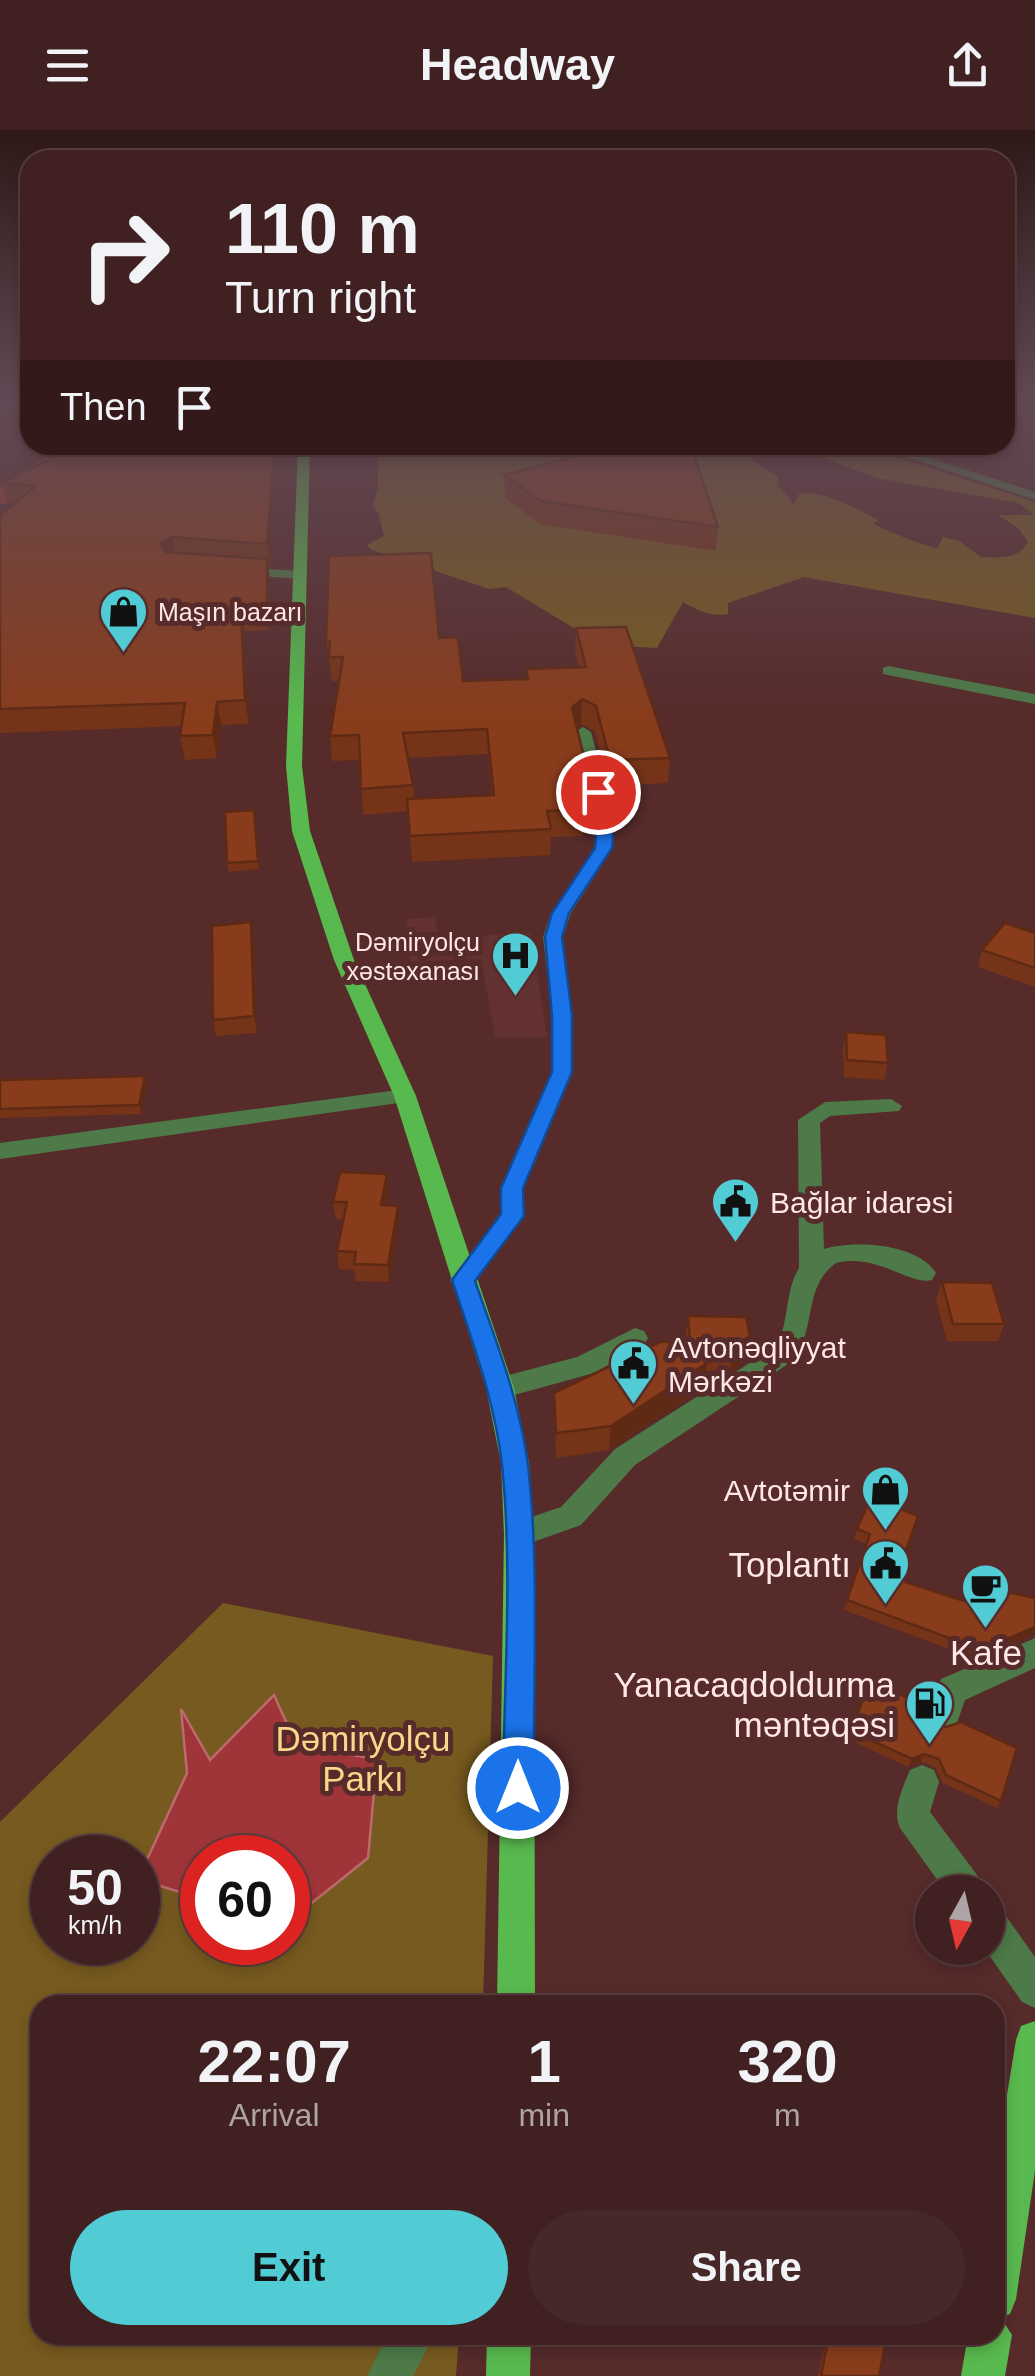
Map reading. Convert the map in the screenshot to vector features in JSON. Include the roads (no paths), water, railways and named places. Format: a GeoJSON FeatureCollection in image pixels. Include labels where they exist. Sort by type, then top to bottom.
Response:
{"type":"FeatureCollection","features":[{"type":"Feature","properties":{"kind":"main road"},"geometry":{"type":"LineString","coordinates":[[302,507],[294,766],[301,832],[344,960],[405,1096],[500,1388],[515,1463],[519,1534],[516,1995]]}},
{"type":"Feature","properties":{"kind":"main road"},"geometry":{"type":"LineString","coordinates":[[1005,2234],[1035,2040]]}},
{"type":"Feature","properties":{"kind":"main road"},"geometry":{"type":"LineString","coordinates":[[508,2376],[509,2345]]}},
{"type":"Feature","properties":{"kind":"main road"},"geometry":{"type":"LineString","coordinates":[[984,2376],[989,2345]]}},
{"type":"Feature","properties":{"kind":"street"},"geometry":{"type":"LineString","coordinates":[[210,569],[300,575]]}},
{"type":"Feature","properties":{"kind":"street"},"geometry":{"type":"LineString","coordinates":[[888,670],[1035,699]]}},
{"type":"Feature","properties":{"kind":"street"},"geometry":{"type":"LineString","coordinates":[[463,1280],[512,1216],[512,1188],[562,1072],[562,1015],[554,937],[560,913],[604,848],[606,822],[583,732]]}},
{"type":"Feature","properties":{"kind":"street"},"geometry":{"type":"LineString","coordinates":[[0,1151],[405,1096]]}},
{"type":"Feature","properties":{"kind":"street"},"geometry":{"type":"LineString","coordinates":[[519,1534],[570,1516],[625,1456],[785,1353],[799,1331],[801,1294],[812,1269],[808,1120],[825,1108],[891,1106]]}},
{"type":"Feature","properties":{"kind":"street"},"geometry":{"type":"LineString","coordinates":[[812,1269],[838,1254],[855,1251],[891,1256],[923,1273]]}},
{"type":"Feature","properties":{"kind":"street"},"geometry":{"type":"LineString","coordinates":[[500,1388],[584,1366],[635,1338]]}},
{"type":"Feature","properties":{"kind":"street"},"geometry":{"type":"LineString","coordinates":[[944,1715],[952,1690],[1035,1654]]}},
{"type":"Feature","properties":{"kind":"street"},"geometry":{"type":"LineString","coordinates":[[922,1782],[912,1816],[955,1875]]}},
{"type":"Feature","properties":{"kind":"street"},"geometry":{"type":"LineString","coordinates":[[1005,1946],[1035,1989]]}},
{"type":"Feature","properties":{"kind":"street"},"geometry":{"type":"LineString","coordinates":[[389,2376],[406,2345]]}},
{"type":"Feature","properties":{"kind":"place","name":"Maşın bazarı"},"geometry":{"type":"Point","coordinates":[123,654]}},
{"type":"Feature","properties":{"kind":"place","name":"Dəmiryolçu xəstəxanası"},"geometry":{"type":"Point","coordinates":[515,998]}},
{"type":"Feature","properties":{"kind":"place","name":"Bağlar idarəsi"},"geometry":{"type":"Point","coordinates":[735,1244]}},
{"type":"Feature","properties":{"kind":"place","name":"Avtonəqliyyat Mərkəzi"},"geometry":{"type":"Point","coordinates":[633,1406]}},
{"type":"Feature","properties":{"kind":"place","name":"Avtotəmir"},"geometry":{"type":"Point","coordinates":[885,1532]}},
{"type":"Feature","properties":{"kind":"place","name":"Toplantı"},"geometry":{"type":"Point","coordinates":[886,1606]}},
{"type":"Feature","properties":{"kind":"place","name":"Kafe"},"geometry":{"type":"Point","coordinates":[986,1630]}},
{"type":"Feature","properties":{"kind":"place","name":"Yanacaqdoldurma məntəqəsi"},"geometry":{"type":"Point","coordinates":[930,1746]}},
{"type":"Feature","properties":{"kind":"park label","name":"Dəmiryolçu Parkı"},"geometry":{"type":"Point","coordinates":[363,1758]}}]}
